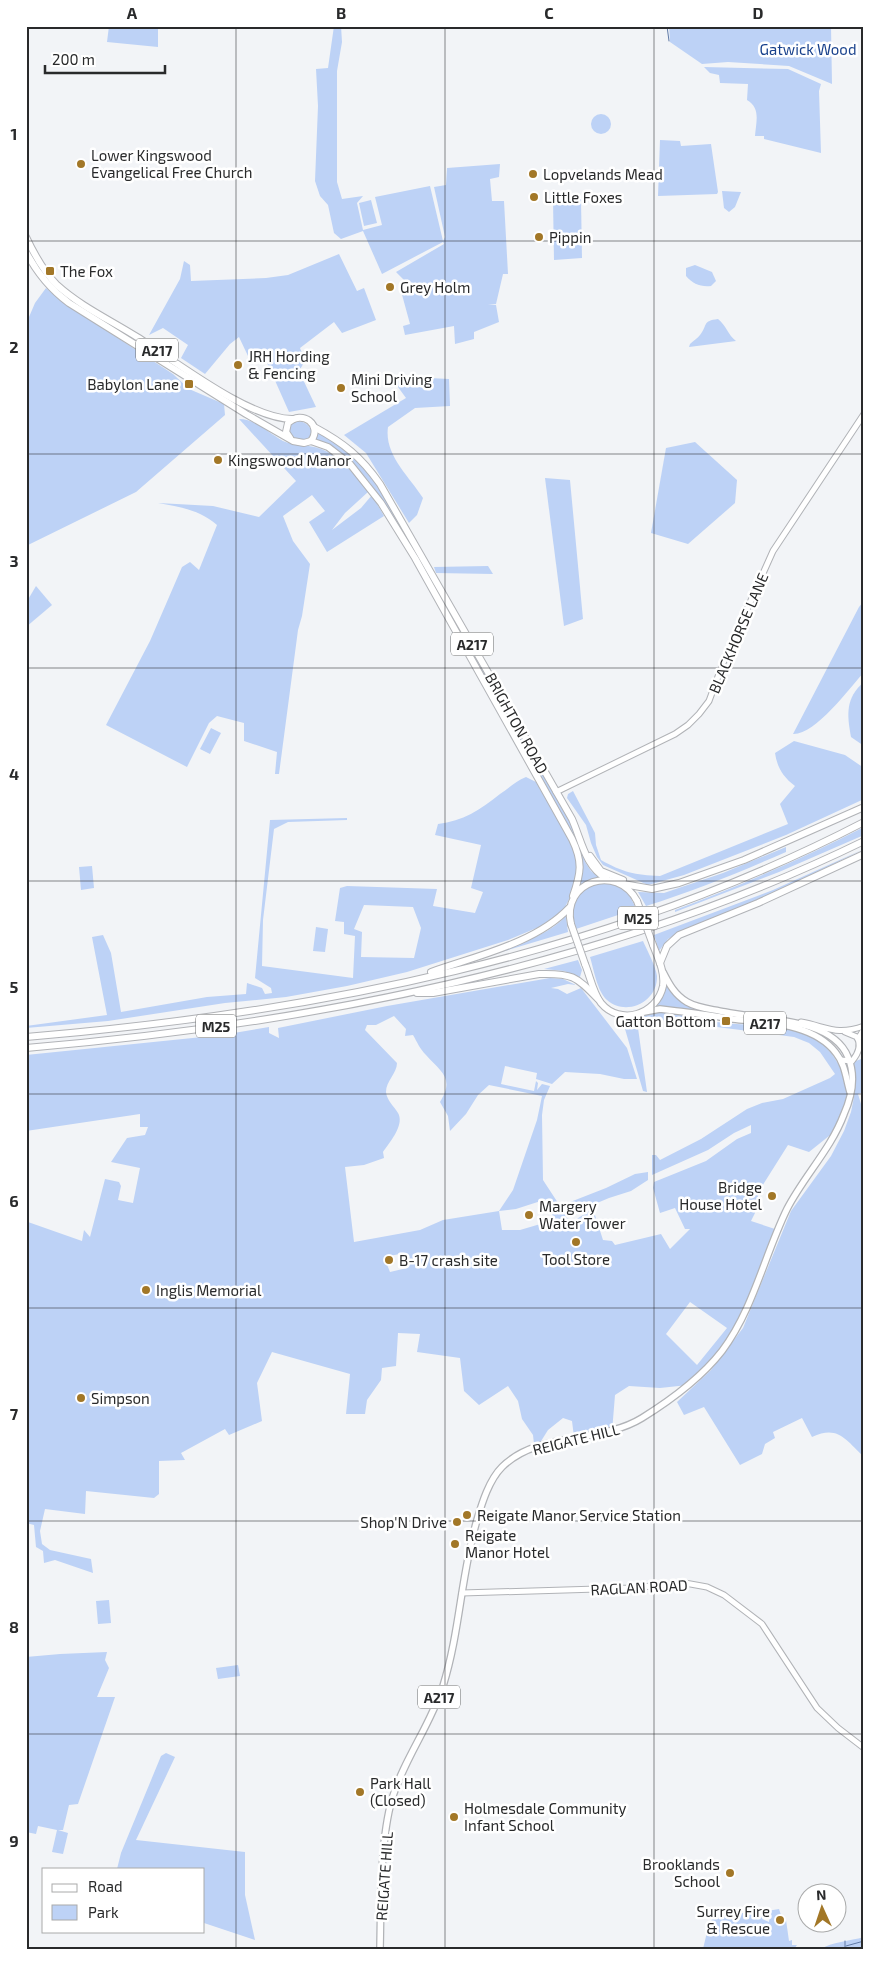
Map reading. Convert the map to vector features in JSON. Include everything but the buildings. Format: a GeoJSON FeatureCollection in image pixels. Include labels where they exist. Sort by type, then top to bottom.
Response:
{"type":"FeatureCollection","features":[{"type":"Feature","properties":{"kind":"highway","name":"A217"},"geometry":{"type":"LineString","coordinates":[[26,238],[49,276],[73,297],[223,393],[268,415],[284,419],[302,417],[314,427]]}},
{"type":"Feature","properties":{"kind":"highway","name":"A217"},"geometry":{"type":"LineString","coordinates":[[26,252],[40,276],[69,303],[187,378],[290,439],[298,442],[311,441]]}},
{"type":"Feature","properties":{"kind":"highway"},"geometry":{"type":"LineString","coordinates":[[290,439],[286,428],[293,419]]}},
{"type":"Feature","properties":{"kind":"highway"},"geometry":{"type":"LineString","coordinates":[[311,441],[315,434],[314,427]]}},
{"type":"Feature","properties":{"kind":"highway","name":"BRIGHTON ROAD"},"geometry":{"type":"LineString","coordinates":[[314,427],[335,438],[356,454],[380,484],[572,819],[591,866],[608,879]]}},
{"type":"Feature","properties":{"kind":"highway","name":"BRIGHTON ROAD"},"geometry":{"type":"LineString","coordinates":[[311,441],[328,448],[350,464],[381,503],[415,558],[576,847],[580,865],[579,879],[569,908]]}},
{"type":"Feature","properties":{"kind":"highway","name":"M25"},"geometry":{"type":"LineString","coordinates":[[623,884],[652,889],[679,883],[744,860],[864,807]]}},
{"type":"Feature","properties":{"kind":"highway","name":"M25"},"geometry":{"type":"LineString","coordinates":[[26,1037],[109,1029],[290,1004],[401,982],[528,952],[630,921],[756,873],[864,822]]}},
{"type":"Feature","properties":{"kind":"highway","name":"M25"},"geometry":{"type":"LineString","coordinates":[[26,1048],[207,1028],[311,1011],[403,993],[532,963],[634,932],[762,886],[864,841]]}},
{"type":"Feature","properties":{"kind":"highway","name":"M25"},"geometry":{"type":"LineString","coordinates":[[582,842],[595,864],[601,870],[642,888]]}},
{"type":"Feature","properties":{"kind":"highway","name":"M25"},"geometry":{"type":"LineString","coordinates":[[661,966],[667,946],[679,935],[758,903],[864,854]]}},
{"type":"Feature","properties":{"kind":"highway"},"geometry":{"type":"LineString","coordinates":[[569,908],[571,924],[598,999],[606,1008],[617,1014],[630,1016],[643,1012],[656,1001],[663,982],[661,966],[634,895],[623,884],[608,879],[588,884],[573,896]]}},
{"type":"Feature","properties":{"kind":"highway","name":"M25"},"geometry":{"type":"LineString","coordinates":[[401,982],[521,939],[550,925],[569,908]]}},
{"type":"Feature","properties":{"kind":"highway","name":"M25"},"geometry":{"type":"LineString","coordinates":[[403,993],[433,993],[531,975],[556,973],[570,976],[585,984],[598,999]]}},
{"type":"Feature","properties":{"kind":"main road","name":"REIGATE HILL"},"geometry":{"type":"LineString","coordinates":[[380,1949],[384,1859],[392,1800],[403,1772],[433,1713],[442,1688],[450,1662],[470,1545],[482,1505],[501,1468],[520,1454],[538,1446],[612,1432],[636,1421],[705,1371],[722,1350],[741,1321],[754,1294],[788,1209],[833,1138],[845,1112],[853,1079],[850,1062],[840,1043],[821,1030],[804,1025],[708,1010],[688,1003],[674,991],[661,966]]}},
{"type":"Feature","properties":{"kind":"main road","name":"REIGATE HILL"},"geometry":{"type":"LineString","coordinates":[[643,1012],[660,1009],[789,1027],[811,1034],[826,1043],[841,1060],[846,1072],[850,1094]]}},
{"type":"Feature","properties":{"kind":"street","name":"BLACKHORSE LANE"},"geometry":{"type":"LineString","coordinates":[[556,792],[675,734],[699,714],[709,701],[723,663],[773,551],[864,414]]}},
{"type":"Feature","properties":{"kind":"street"},"geometry":{"type":"LineString","coordinates":[[727,1012],[791,1020],[853,1034],[864,1050]]}},
{"type":"Feature","properties":{"kind":"street"},"geometry":{"type":"LineString","coordinates":[[845,1032],[864,1027]]}},
{"type":"Feature","properties":{"kind":"street"},"geometry":{"type":"LineString","coordinates":[[841,1060],[850,1062],[856,1056],[864,1027]]}},
{"type":"Feature","properties":{"kind":"street"},"geometry":{"type":"LineString","coordinates":[[856,1056],[864,1055]]}},
{"type":"Feature","properties":{"kind":"street","name":"RAGLAN ROAD"},"geometry":{"type":"LineString","coordinates":[[462,1593],[630,1588],[685,1583],[707,1586],[724,1595],[762,1624],[817,1708],[832,1723],[864,1748]]}},
{"type":"Feature","properties":{"kind":"green space"},"geometry":{"type":"Polygon","coordinates":[[[109,26],[158,26],[158,47],[107,42],[109,26]]]}},
{"type":"Feature","properties":{"kind":"green space"},"geometry":{"type":"Polygon","coordinates":[[[334,26],[341,26],[342,42],[337,71],[337,182],[342,199],[363,196],[357,203],[363,230],[382,225],[375,197],[430,186],[443,241],[445,237],[434,187],[446,185],[447,168],[500,164],[499,177],[490,179],[492,201],[504,201],[508,274],[503,274],[496,304],[488,305],[496,305],[499,322],[474,332],[474,339],[455,344],[454,326],[405,335],[403,326],[410,324],[401,291],[405,281],[396,272],[444,244],[443,242],[382,274],[363,231],[341,239],[334,233],[328,205],[320,196],[315,181],[318,106],[316,69],[328,68],[334,26]]]}},
{"type":"Feature","properties":{"kind":"green space","name":"Gatwick Wood"},"geometry":{"type":"Polygon","coordinates":[[[669,26],[831,26],[832,84],[789,66],[728,62],[702,64],[670,42],[669,26]]]}},
{"type":"Feature","properties":{"kind":"green space"},"geometry":{"type":"Polygon","coordinates":[[[704,67],[788,69],[821,84],[819,91],[821,153],[764,139],[764,136],[755,136],[757,116],[754,107],[747,100],[748,84],[720,83],[719,75],[710,73],[704,67]]]}},
{"type":"Feature","properties":{"kind":"green space"},"geometry":{"type":"Polygon","coordinates":[[[601,114],[608,117],[611,124],[608,131],[601,134],[594,131],[591,124],[594,117],[601,114]]]}},
{"type":"Feature","properties":{"kind":"green space"},"geometry":{"type":"Polygon","coordinates":[[[660,140],[680,141],[681,146],[711,144],[717,194],[658,196],[660,140]]]}},
{"type":"Feature","properties":{"kind":"green space"},"geometry":{"type":"Polygon","coordinates":[[[722,191],[741,192],[735,207],[729,212],[724,208],[722,191]]]}},
{"type":"Feature","properties":{"kind":"green space"},"geometry":{"type":"Polygon","coordinates":[[[581,199],[582,258],[554,260],[553,200],[581,199]]]}},
{"type":"Feature","properties":{"kind":"green space"},"geometry":{"type":"Polygon","coordinates":[[[371,200],[377,223],[364,226],[359,203],[371,200]]]}},
{"type":"Feature","properties":{"kind":"green space"},"geometry":{"type":"Polygon","coordinates":[[[339,254],[357,291],[364,288],[376,320],[342,333],[334,322],[300,348],[305,361],[299,371],[316,407],[289,412],[261,349],[248,356],[239,337],[230,344],[205,374],[181,358],[188,345],[163,328],[149,335],[180,279],[184,261],[190,265],[191,281],[266,278],[288,275],[339,254]]]}},
{"type":"Feature","properties":{"kind":"green space"},"geometry":{"type":"Polygon","coordinates":[[[695,265],[712,272],[716,281],[711,286],[697,284],[686,276],[686,268],[695,265]]]}},
{"type":"Feature","properties":{"kind":"green space"},"geometry":{"type":"Polygon","coordinates":[[[46,288],[64,303],[173,374],[189,389],[224,404],[225,415],[136,492],[26,546],[26,324],[35,303],[46,288]]]}},
{"type":"Feature","properties":{"kind":"green space"},"geometry":{"type":"Polygon","coordinates":[[[718,319],[736,341],[689,347],[700,335],[707,322],[718,319]]]}},
{"type":"Feature","properties":{"kind":"green space"},"geometry":{"type":"Polygon","coordinates":[[[390,376],[449,379],[450,406],[415,408],[388,427],[390,447],[394,456],[423,498],[417,515],[409,523],[366,453],[344,435],[406,398],[390,376]]]}},
{"type":"Feature","properties":{"kind":"green space"},"geometry":{"type":"Polygon","coordinates":[[[239,419],[251,421],[288,443],[316,447],[328,452],[353,473],[368,492],[345,513],[332,530],[361,508],[372,495],[384,516],[327,552],[309,522],[325,511],[312,495],[283,516],[293,541],[310,564],[298,630],[279,774],[275,774],[277,752],[244,741],[244,723],[217,716],[209,723],[187,767],[106,725],[150,641],[182,567],[190,562],[199,570],[217,525],[197,513],[158,503],[213,506],[259,517],[296,481],[239,419]]]}},
{"type":"Feature","properties":{"kind":"green space"},"geometry":{"type":"Polygon","coordinates":[[[296,421],[306,424],[313,433],[306,440],[291,435],[289,425],[296,421]]]}},
{"type":"Feature","properties":{"kind":"green space"},"geometry":{"type":"Polygon","coordinates":[[[318,432],[338,444],[355,458],[384,494],[569,819],[585,862],[591,871],[600,878],[580,886],[581,857],[570,830],[389,509],[366,478],[348,459],[338,451],[315,440],[318,432]]]}},
{"type":"Feature","properties":{"kind":"green space"},"geometry":{"type":"Polygon","coordinates":[[[695,442],[737,480],[735,503],[688,544],[651,533],[666,448],[695,442]]]}},
{"type":"Feature","properties":{"kind":"green space"},"geometry":{"type":"Polygon","coordinates":[[[545,478],[570,480],[583,619],[564,626],[545,478]]]}},
{"type":"Feature","properties":{"kind":"green space"},"geometry":{"type":"Polygon","coordinates":[[[488,566],[493,574],[436,573],[434,567],[488,566]]]}},
{"type":"Feature","properties":{"kind":"green space"},"geometry":{"type":"Polygon","coordinates":[[[36,586],[52,605],[26,627],[26,603],[36,586]]]}},
{"type":"Feature","properties":{"kind":"green space"},"geometry":{"type":"Polygon","coordinates":[[[864,601],[864,672],[821,719],[802,732],[793,734],[859,607],[864,601]]]}},
{"type":"Feature","properties":{"kind":"green space"},"geometry":{"type":"Polygon","coordinates":[[[864,682],[864,746],[851,737],[848,714],[853,694],[864,682]]]}},
{"type":"Feature","properties":{"kind":"green space"},"geometry":{"type":"Polygon","coordinates":[[[211,728],[221,733],[210,754],[200,749],[211,728]]]}},
{"type":"Feature","properties":{"kind":"green space"},"geometry":{"type":"Polygon","coordinates":[[[794,741],[845,755],[864,768],[864,799],[786,835],[684,875],[648,885],[603,865],[591,843],[586,825],[567,798],[568,794],[573,791],[595,833],[596,845],[601,860],[629,872],[660,876],[788,824],[780,804],[795,786],[781,771],[775,753],[794,741]]]}},
{"type":"Feature","properties":{"kind":"green space"},"geometry":{"type":"Polygon","coordinates":[[[526,777],[536,782],[574,849],[578,868],[572,893],[565,907],[539,927],[508,940],[407,972],[347,986],[286,997],[225,1003],[108,1021],[26,1028],[26,1026],[107,1015],[92,937],[103,935],[111,953],[121,1012],[207,997],[246,994],[247,983],[262,988],[265,994],[272,993],[271,988],[255,978],[270,820],[347,818],[347,820],[288,822],[274,829],[263,920],[262,966],[353,978],[355,936],[344,934],[344,922],[335,921],[340,888],[347,886],[437,889],[433,906],[475,913],[483,892],[471,888],[481,845],[435,835],[438,824],[447,823],[471,814],[526,777]],[[364,905],[354,929],[362,932],[361,957],[414,958],[421,928],[413,907],[364,905]]]}},
{"type":"Feature","properties":{"kind":"green space"},"geometry":{"type":"Polygon","coordinates":[[[864,827],[864,835],[779,872],[675,912],[675,910],[747,882],[794,861],[864,827]]]}},
{"type":"Feature","properties":{"kind":"green space"},"geometry":{"type":"Polygon","coordinates":[[[786,847],[786,852],[751,867],[699,888],[646,906],[638,892],[664,893],[723,873],[786,847]]]}},
{"type":"Feature","properties":{"kind":"green space"},"geometry":{"type":"Polygon","coordinates":[[[864,849],[774,893],[681,931],[668,939],[659,951],[654,935],[773,890],[864,849]]]}},
{"type":"Feature","properties":{"kind":"green space"},"geometry":{"type":"Polygon","coordinates":[[[92,866],[94,888],[81,890],[79,867],[92,866]]]}},
{"type":"Feature","properties":{"kind":"green space"},"geometry":{"type":"Polygon","coordinates":[[[602,882],[615,885],[624,890],[636,909],[576,929],[573,912],[577,899],[587,888],[602,882]]]}},
{"type":"Feature","properties":{"kind":"green space"},"geometry":{"type":"Polygon","coordinates":[[[566,916],[568,932],[488,956],[540,935],[566,916]]]}},
{"type":"Feature","properties":{"kind":"green space"},"geometry":{"type":"Polygon","coordinates":[[[316,927],[328,929],[325,952],[313,951],[316,927]]]}},
{"type":"Feature","properties":{"kind":"green space"},"geometry":{"type":"Polygon","coordinates":[[[643,941],[656,972],[656,985],[647,1000],[640,1004],[631,1007],[615,1005],[607,1000],[601,991],[590,957],[643,941]]]}},
{"type":"Feature","properties":{"kind":"green space"},"geometry":{"type":"Polygon","coordinates":[[[578,960],[582,970],[580,977],[564,971],[544,969],[578,960]]]}},
{"type":"Feature","properties":{"kind":"green space"},"geometry":{"type":"Polygon","coordinates":[[[550,978],[563,979],[576,985],[568,984],[551,988],[558,989],[567,994],[581,988],[627,1048],[637,1079],[565,1072],[552,1084],[536,1079],[537,1073],[505,1066],[501,1084],[534,1091],[536,1081],[538,1083],[537,1090],[542,1084],[550,1086],[544,1100],[542,1115],[543,1180],[560,1206],[635,1174],[648,1172],[648,1180],[631,1191],[566,1216],[570,1223],[593,1209],[603,1240],[612,1241],[615,1245],[661,1234],[670,1249],[690,1229],[685,1229],[675,1208],[660,1213],[653,1188],[654,1182],[706,1161],[737,1139],[751,1133],[751,1125],[734,1133],[708,1150],[652,1175],[652,1155],[656,1155],[660,1160],[701,1139],[747,1109],[762,1103],[783,1099],[835,1074],[820,1052],[809,1043],[794,1037],[717,1027],[698,1022],[659,1020],[638,1028],[647,1092],[643,1091],[625,1029],[630,1021],[648,1013],[664,1012],[717,1022],[766,1025],[791,1029],[814,1038],[828,1049],[841,1070],[850,1094],[833,1137],[829,1136],[809,1152],[788,1145],[759,1191],[755,1213],[751,1221],[778,1230],[754,1294],[722,1350],[688,1385],[660,1388],[629,1386],[615,1395],[612,1432],[574,1437],[572,1421],[563,1418],[548,1430],[538,1446],[534,1444],[533,1435],[522,1419],[518,1401],[508,1386],[479,1405],[464,1391],[460,1358],[417,1352],[420,1334],[398,1333],[396,1366],[382,1368],[381,1380],[367,1400],[365,1414],[346,1414],[350,1374],[272,1352],[257,1383],[262,1421],[229,1435],[225,1429],[181,1453],[185,1460],[159,1461],[159,1494],[154,1498],[86,1491],[85,1514],[45,1509],[40,1531],[42,1544],[50,1550],[91,1559],[93,1573],[55,1560],[44,1563],[43,1551],[36,1547],[34,1525],[26,1523],[26,1218],[28,1222],[82,1241],[84,1230],[90,1237],[105,1179],[119,1182],[121,1186],[118,1200],[133,1203],[140,1168],[111,1162],[127,1138],[145,1135],[148,1127],[140,1127],[140,1114],[26,1131],[26,1055],[222,1035],[269,1027],[269,1033],[279,1038],[278,1028],[387,1006],[550,978]],[[394,1016],[376,1025],[367,1025],[365,1030],[397,1063],[386,1092],[389,1101],[400,1118],[395,1134],[383,1152],[384,1158],[364,1165],[345,1167],[354,1242],[420,1230],[443,1220],[499,1211],[513,1190],[537,1120],[542,1096],[489,1085],[478,1095],[466,1114],[450,1131],[448,1116],[440,1102],[446,1087],[444,1076],[422,1050],[413,1035],[405,1036],[406,1029],[394,1016]],[[547,1199],[516,1209],[499,1211],[502,1230],[520,1230],[554,1220],[547,1199]],[[405,1253],[384,1257],[390,1272],[407,1268],[405,1253]],[[690,1302],[666,1334],[697,1365],[727,1328],[690,1302]]]}},
{"type":"Feature","properties":{"kind":"green space"},"geometry":{"type":"Polygon","coordinates":[[[666,983],[680,1000],[688,1006],[699,1010],[699,1012],[658,1007],[656,1005],[661,999],[666,983]]]}},
{"type":"Feature","properties":{"kind":"green space"},"geometry":{"type":"Polygon","coordinates":[[[864,1058],[864,1092],[858,1094],[861,1104],[864,1104],[864,1457],[846,1440],[835,1433],[812,1437],[802,1418],[773,1432],[775,1438],[765,1444],[762,1454],[740,1465],[704,1407],[684,1415],[677,1402],[711,1370],[743,1328],[791,1211],[831,1156],[844,1131],[851,1112],[855,1092],[853,1062],[864,1058]]]}},
{"type":"Feature","properties":{"kind":"green space"},"geometry":{"type":"Polygon","coordinates":[[[109,1600],[111,1623],[98,1624],[96,1601],[109,1600]]]}},
{"type":"Feature","properties":{"kind":"green space"},"geometry":{"type":"Polygon","coordinates":[[[107,1652],[105,1660],[109,1668],[97,1697],[115,1697],[78,1804],[69,1805],[63,1830],[58,1830],[68,1833],[63,1854],[52,1852],[57,1830],[38,1826],[36,1834],[26,1832],[26,1657],[107,1652]]]}},
{"type":"Feature","properties":{"kind":"green space"},"geometry":{"type":"Polygon","coordinates":[[[238,1665],[240,1676],[218,1679],[216,1668],[238,1665]]]}},
{"type":"Feature","properties":{"kind":"green space"},"geometry":{"type":"Polygon","coordinates":[[[166,1753],[175,1757],[136,1840],[245,1852],[245,1895],[255,1940],[205,1923],[205,1868],[117,1868],[121,1853],[161,1756],[166,1753]]]}},
{"type":"Feature","properties":{"kind":"green space"},"geometry":{"type":"Polygon","coordinates":[[[779,1909],[782,1918],[777,1920],[786,1920],[789,1941],[792,1940],[792,1945],[797,1945],[794,1949],[703,1949],[713,1916],[763,1911],[765,1913],[779,1909]],[[765,1913],[762,1919],[769,1922],[770,1914],[765,1913]]]}},
{"type":"Feature","properties":{"kind":"green space"},"geometry":{"type":"Polygon","coordinates":[[[864,1937],[864,1949],[821,1949],[835,1943],[864,1937]]]}},
{"type":"Feature","properties":{"kind":"waterway"},"geometry":{"type":"LineString","coordinates":[[667,26],[669,41]]}},
{"type":"Feature","properties":{"kind":"waterway"},"geometry":{"type":"LineString","coordinates":[[845,1941],[845,1949]]}},
{"type":"Feature","properties":{"kind":"waterway"},"geometry":{"type":"LineString","coordinates":[[846,1946],[864,1941]]}},
{"type":"Feature","properties":{"kind":"place","name":"Lower Kingswood Evangelical Free Church"},"geometry":{"type":"Point","coordinates":[81,164]}},
{"type":"Feature","properties":{"kind":"place","name":"Lopvelands Mead"},"geometry":{"type":"Point","coordinates":[533,174]}},
{"type":"Feature","properties":{"kind":"place","name":"Little Foxes"},"geometry":{"type":"Point","coordinates":[534,197]}},
{"type":"Feature","properties":{"kind":"place","name":"Pippin"},"geometry":{"type":"Point","coordinates":[539,237]}},
{"type":"Feature","properties":{"kind":"place","name":"The Fox"},"geometry":{"type":"Point","coordinates":[50,271]}},
{"type":"Feature","properties":{"kind":"place","name":"Grey Holm"},"geometry":{"type":"Point","coordinates":[390,287]}},
{"type":"Feature","properties":{"kind":"place","name":"JRH Hording & Fencing"},"geometry":{"type":"Point","coordinates":[238,365]}},
{"type":"Feature","properties":{"kind":"place","name":"Babylon Lane"},"geometry":{"type":"Point","coordinates":[189,384]}},
{"type":"Feature","properties":{"kind":"place","name":"Mini Driving School"},"geometry":{"type":"Point","coordinates":[341,388]}},
{"type":"Feature","properties":{"kind":"place","name":"Kingswood Manor"},"geometry":{"type":"Point","coordinates":[218,460]}},
{"type":"Feature","properties":{"kind":"place","name":"Gatton Bottom"},"geometry":{"type":"Point","coordinates":[726,1021]}},
{"type":"Feature","properties":{"kind":"place","name":"Bridge House Hotel"},"geometry":{"type":"Point","coordinates":[772,1196]}},
{"type":"Feature","properties":{"kind":"place","name":"Margery Water Tower"},"geometry":{"type":"Point","coordinates":[529,1215]}},
{"type":"Feature","properties":{"kind":"place","name":"Tool Store"},"geometry":{"type":"Point","coordinates":[576,1242]}},
{"type":"Feature","properties":{"kind":"place","name":"B-17 crash site"},"geometry":{"type":"Point","coordinates":[389,1260]}},
{"type":"Feature","properties":{"kind":"place","name":"Inglis Memorial"},"geometry":{"type":"Point","coordinates":[146,1290]}},
{"type":"Feature","properties":{"kind":"place","name":"Simpson"},"geometry":{"type":"Point","coordinates":[81,1398]}},
{"type":"Feature","properties":{"kind":"place","name":"Reigate Manor Service Station"},"geometry":{"type":"Point","coordinates":[467,1515]}},
{"type":"Feature","properties":{"kind":"place","name":"Shop'N Drive"},"geometry":{"type":"Point","coordinates":[457,1522]}},
{"type":"Feature","properties":{"kind":"place","name":"Reigate Manor Hotel"},"geometry":{"type":"Point","coordinates":[455,1544]}},
{"type":"Feature","properties":{"kind":"place","name":"Park Hall (Closed)"},"geometry":{"type":"Point","coordinates":[360,1792]}},
{"type":"Feature","properties":{"kind":"place","name":"Holmesdale Community Infant School"},"geometry":{"type":"Point","coordinates":[454,1817]}},
{"type":"Feature","properties":{"kind":"place","name":"Brooklands School"},"geometry":{"type":"Point","coordinates":[730,1873]}},
{"type":"Feature","properties":{"kind":"place","name":"Surrey Fire & Rescue"},"geometry":{"type":"Point","coordinates":[780,1920]}}]}
